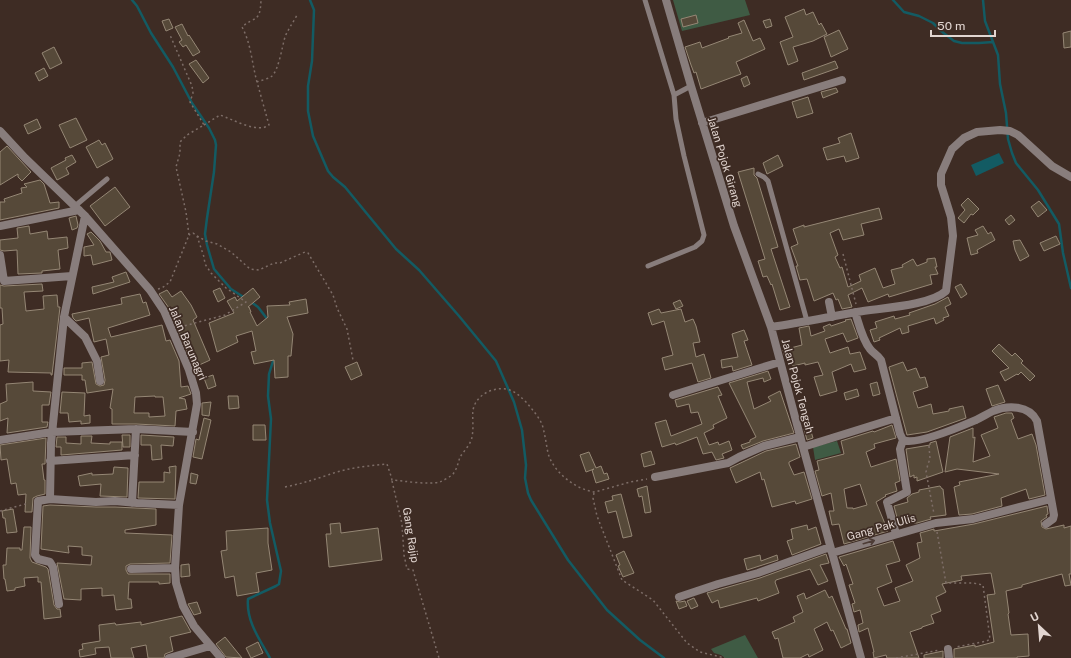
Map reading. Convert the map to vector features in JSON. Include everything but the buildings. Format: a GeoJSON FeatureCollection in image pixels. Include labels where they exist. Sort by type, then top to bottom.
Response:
{"type":"FeatureCollection","features":[{"type":"Feature","properties":{"kind":"street","name":"Jalan Pojok Girang"},"geometry":{"type":"LineString","coordinates":[[666,0],[734,226],[771,328]]}},
{"type":"Feature","properties":{"kind":"street"},"geometry":{"type":"LineString","coordinates":[[702,122],[842,80]]}},
{"type":"Feature","properties":{"kind":"street","name":"Jalan Pojok Tengah"},"geometry":{"type":"LineString","coordinates":[[861,658],[771,328],[916,303],[942,295],[946,291],[954,236],[951,217],[941,185],[941,174],[952,149],[964,138],[976,132],[1000,130],[1010,131],[1018,135],[1052,166],[1071,177]]}},
{"type":"Feature","properties":{"kind":"street","name":"Jalan Barunagri"},"geometry":{"type":"LineString","coordinates":[[0,131],[25,158],[85,216],[150,290],[164,311],[191,374],[197,404],[193,432],[186,458],[179,505],[175,568],[177,589],[183,606],[194,626],[221,658]]}},
{"type":"Feature","properties":{"kind":"street"},"geometry":{"type":"LineString","coordinates":[[0,226],[77,208]]}},
{"type":"Feature","properties":{"kind":"street"},"geometry":{"type":"LineString","coordinates":[[50,499],[52,432],[64,318],[85,216]]}},
{"type":"Feature","properties":{"kind":"street"},"geometry":{"type":"LineString","coordinates":[[0,255],[3,278],[6,282],[72,276]]}},
{"type":"Feature","properties":{"kind":"street"},"geometry":{"type":"LineString","coordinates":[[829,302],[832,317]]}},
{"type":"Feature","properties":{"kind":"street"},"geometry":{"type":"LineString","coordinates":[[857,312],[866,343],[870,350],[877,354],[881,360],[900,434],[903,440],[900,449],[907,492],[887,502],[896,534]]}},
{"type":"Feature","properties":{"kind":"street"},"geometry":{"type":"LineString","coordinates":[[64,318],[85,337],[97,361],[100,381]]}},
{"type":"Feature","properties":{"kind":"street"},"geometry":{"type":"LineString","coordinates":[[672,395],[780,362]]}},
{"type":"Feature","properties":{"kind":"street"},"geometry":{"type":"LineString","coordinates":[[903,440],[910,442],[928,438],[971,422],[999,409],[1025,409],[1030,411],[1037,421],[1054,515],[1053,520],[1046,524]]}},
{"type":"Feature","properties":{"kind":"street"},"geometry":{"type":"LineString","coordinates":[[803,447],[896,418]]}},
{"type":"Feature","properties":{"kind":"street"},"geometry":{"type":"LineString","coordinates":[[132,503],[136,429]]}},
{"type":"Feature","properties":{"kind":"street"},"geometry":{"type":"LineString","coordinates":[[0,440],[52,432],[136,429],[193,432]]}},
{"type":"Feature","properties":{"kind":"street"},"geometry":{"type":"LineString","coordinates":[[654,477],[728,463],[764,446],[800,437]]}},
{"type":"Feature","properties":{"kind":"street"},"geometry":{"type":"LineString","coordinates":[[50,461],[135,455]]}},
{"type":"Feature","properties":{"kind":"street"},"geometry":{"type":"LineString","coordinates":[[58,604],[53,567],[50,562],[38,559],[34,554],[38,501],[50,499],[179,505]]}},
{"type":"Feature","properties":{"kind":"street","name":"Gang Pak Ulis"},"geometry":{"type":"LineString","coordinates":[[679,597],[831,550],[936,523],[973,519],[1051,499]]}},
{"type":"Feature","properties":{"kind":"street"},"geometry":{"type":"LineString","coordinates":[[131,569],[175,568]]}},
{"type":"Feature","properties":{"kind":"street"},"geometry":{"type":"LineString","coordinates":[[169,658],[210,646]]}},
{"type":"Feature","properties":{"kind":"street"},"geometry":{"type":"LineString","coordinates":[[948,649],[949,658]]}},
{"type":"Feature","properties":{"kind":"lane"},"geometry":{"type":"LineString","coordinates":[[645,0],[674,95],[676,119],[704,235],[702,241],[695,247],[648,266]]}},
{"type":"Feature","properties":{"kind":"lane"},"geometry":{"type":"LineString","coordinates":[[674,95],[691,86]]}},
{"type":"Feature","properties":{"kind":"lane"},"geometry":{"type":"LineString","coordinates":[[758,174],[768,181],[807,321]]}},
{"type":"Feature","properties":{"kind":"lane"},"geometry":{"type":"LineString","coordinates":[[77,208],[107,180]]}},
{"type":"Feature","properties":{"kind":"path"},"geometry":{"type":"LineString","coordinates":[[150,290],[162,288],[170,282],[189,235],[186,212],[176,166],[180,153],[180,142],[188,135],[220,115],[261,129],[269,125],[253,69],[247,36],[242,27],[257,18],[262,0]]}},
{"type":"Feature","properties":{"kind":"path"},"geometry":{"type":"LineString","coordinates":[[257,82],[270,77],[274,72],[282,54],[285,38],[297,15]]}},
{"type":"Feature","properties":{"kind":"path"},"geometry":{"type":"LineString","coordinates":[[170,35],[192,86],[190,102],[204,125]]}},
{"type":"Feature","properties":{"kind":"path"},"geometry":{"type":"LineString","coordinates":[[189,235],[193,233],[206,241],[217,244],[230,252],[250,269],[259,270],[305,252],[308,253],[333,295],[337,308],[347,329],[353,360]]}},
{"type":"Feature","properties":{"kind":"path"},"geometry":{"type":"LineString","coordinates":[[171,329],[221,317],[246,302],[226,288],[211,273],[205,264],[197,236]]}},
{"type":"Feature","properties":{"kind":"path"},"geometry":{"type":"LineString","coordinates":[[843,254],[857,312]]}},
{"type":"Feature","properties":{"kind":"path"},"geometry":{"type":"LineString","coordinates":[[285,487],[354,468],[387,464],[392,480],[440,482],[453,474],[462,454],[472,439],[474,427],[473,410],[475,404],[484,393],[490,390],[505,389],[518,393],[538,418],[546,437],[548,455],[559,474],[576,486],[589,492],[594,492],[654,477]]}},
{"type":"Feature","properties":{"kind":"path","name":"Gang Rajip"},"geometry":{"type":"LineString","coordinates":[[392,480],[396,492],[402,524],[406,569],[413,570],[416,577],[439,658]]}},
{"type":"Feature","properties":{"kind":"path"},"geometry":{"type":"LineString","coordinates":[[594,492],[593,498],[597,516],[622,580],[653,600],[687,643],[700,652],[725,658]]}},
{"type":"Feature","properties":{"kind":"path"},"geometry":{"type":"LineString","coordinates":[[0,511],[38,501]]}},
{"type":"Feature","properties":{"kind":"path"},"geometry":{"type":"LineString","coordinates":[[896,658],[948,649],[987,641],[990,639],[983,585]]}},
{"type":"Feature","properties":{"kind":"green space"},"geometry":{"type":"Polygon","coordinates":[[[673,0],[745,0],[750,15],[682,31],[673,0]]]}},
{"type":"Feature","properties":{"kind":"green space"},"geometry":{"type":"Polygon","coordinates":[[[837,441],[841,453],[815,460],[813,447],[837,441]]]}},
{"type":"Feature","properties":{"kind":"green space"},"geometry":{"type":"Polygon","coordinates":[[[745,635],[758,658],[725,658],[714,653],[711,649],[745,635]]]}},
{"type":"Feature","properties":{"kind":"water"},"geometry":{"type":"Polygon","coordinates":[[[999,153],[1004,163],[976,176],[971,165],[999,153]]]}},
{"type":"Feature","properties":{"kind":"waterway"},"geometry":{"type":"LineString","coordinates":[[132,0],[137,6],[151,33],[173,67],[192,103],[209,128],[215,140],[214,172],[205,234],[207,245],[214,269],[231,289],[245,298]]}},
{"type":"Feature","properties":{"kind":"waterway"},"geometry":{"type":"LineString","coordinates":[[310,0],[314,10],[312,61],[308,86],[308,111],[313,136],[328,171],[345,187],[396,249],[419,270],[496,361],[514,402],[522,430],[526,465],[525,478],[531,500],[568,560],[607,610],[640,640],[664,658]]}},
{"type":"Feature","properties":{"kind":"waterway"},"geometry":{"type":"LineString","coordinates":[[893,0],[904,12],[919,16],[933,23],[954,41],[962,43],[993,42]]}},
{"type":"Feature","properties":{"kind":"waterway"},"geometry":{"type":"LineString","coordinates":[[983,0],[985,21],[998,55],[1000,84],[1006,113],[1008,139],[1012,153],[1016,163],[1038,190],[1059,224],[1063,253],[1071,288]]}},
{"type":"Feature","properties":{"kind":"waterway"},"geometry":{"type":"LineString","coordinates":[[251,302],[258,307],[268,320]]}},
{"type":"Feature","properties":{"kind":"waterway"},"geometry":{"type":"LineString","coordinates":[[270,658],[251,623],[248,599],[279,584],[281,571],[270,523],[267,500],[271,419],[268,396],[269,374],[274,358]]}}]}
